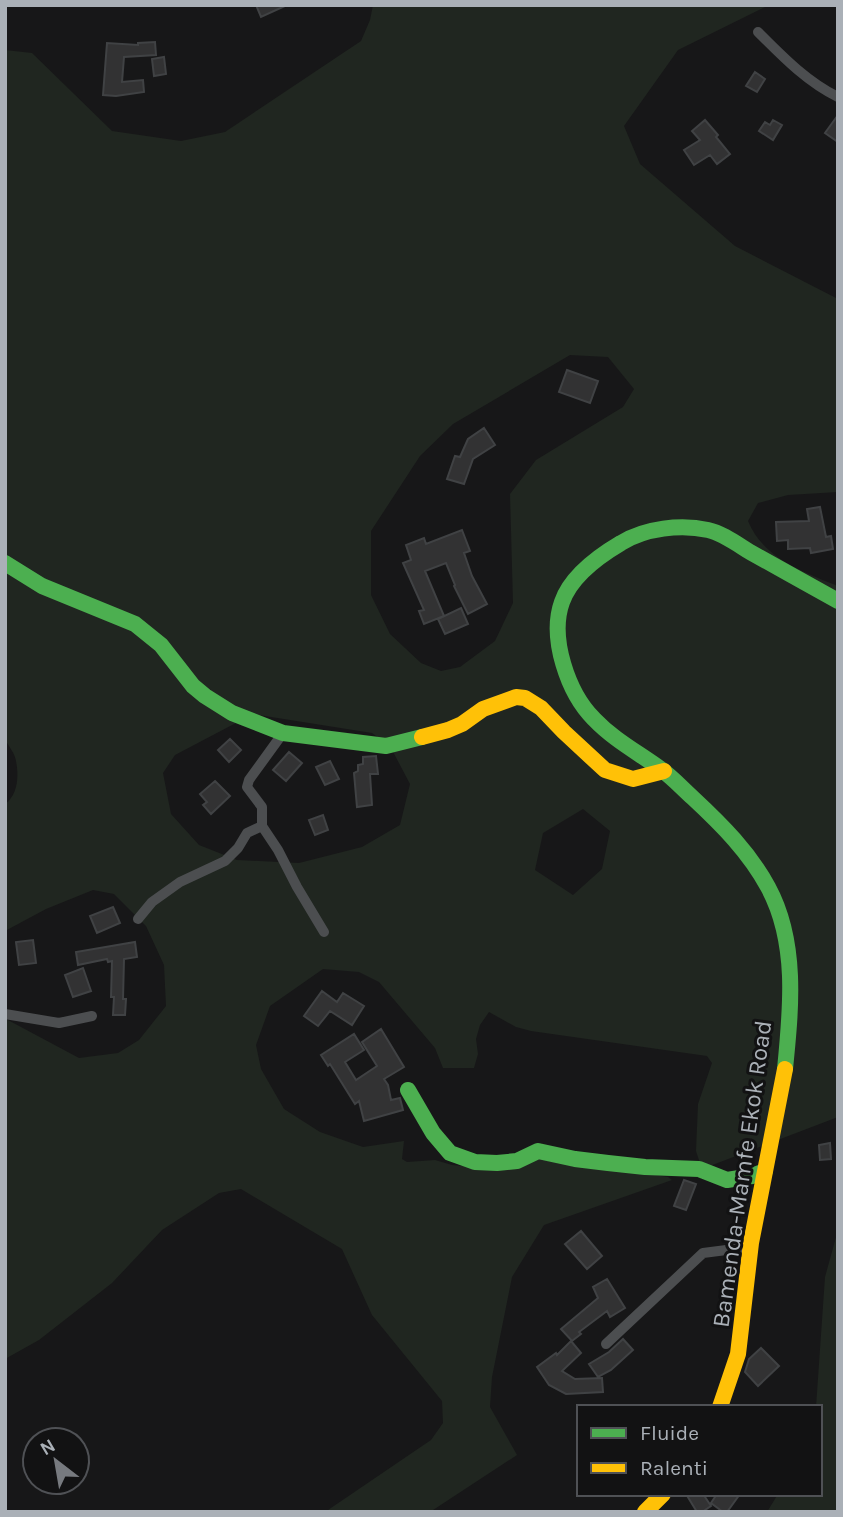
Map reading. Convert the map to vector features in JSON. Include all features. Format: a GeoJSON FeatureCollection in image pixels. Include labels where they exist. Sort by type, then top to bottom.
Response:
{"type":"FeatureCollection","features":[{"type":"Feature","properties":{"kind":"main road","name":"Bamenda-Mamfe Ekok Road"},"geometry":{"type":"LineString","coordinates":[[721,1405],[738,1353],[751,1243],[785,1067],[790,983],[788,946],[768,887],[730,833],[664,771],[610,734],[592,718],[575,694],[561,658],[558,626],[562,601],[576,578],[601,554],[629,537],[668,527],[709,530],[838,601]]}},
{"type":"Feature","properties":{"kind":"main road"},"geometry":{"type":"LineString","coordinates":[[5,563],[42,586],[135,624],[161,645],[193,686],[205,696],[232,713],[283,733],[386,746],[448,730],[483,709],[516,697],[525,698],[541,708],[606,770],[633,779],[664,771]]}},
{"type":"Feature","properties":{"kind":"main road"},"geometry":{"type":"LineString","coordinates":[[408,1090],[433,1133],[450,1153],[475,1162],[517,1161],[538,1151],[620,1164],[699,1169],[727,1180],[765,1171]]}},
{"type":"Feature","properties":{"kind":"main road"},"geometry":{"type":"LineString","coordinates":[[645,1512],[661,1496]]}},
{"type":"Feature","properties":{"kind":"street"},"geometry":{"type":"LineString","coordinates":[[758,32],[784,59],[823,90],[838,97]]}},
{"type":"Feature","properties":{"kind":"street"},"geometry":{"type":"LineString","coordinates":[[283,733],[249,780],[247,787],[262,807],[262,826],[324,932]]}},
{"type":"Feature","properties":{"kind":"street"},"geometry":{"type":"LineString","coordinates":[[138,919],[152,902],[180,882],[225,861],[247,833],[262,826]]}},
{"type":"Feature","properties":{"kind":"street"},"geometry":{"type":"LineString","coordinates":[[5,1013],[59,1023],[92,1016]]}},
{"type":"Feature","properties":{"kind":"street"},"geometry":{"type":"LineString","coordinates":[[606,1344],[703,1253],[742,1248],[751,1243]]}},
{"type":"Feature","properties":{"kind":"shaded area"},"geometry":{"type":"Polygon","coordinates":[[[373,5],[769,5],[678,50],[624,126],[640,164],[735,246],[838,299],[838,492],[788,495],[758,503],[748,521],[763,545],[774,554],[798,569],[838,586],[838,1117],[702,1169],[696,1151],[698,1104],[712,1063],[707,1056],[531,1031],[516,1027],[489,1012],[480,1025],[476,1039],[478,1054],[474,1068],[443,1068],[435,1048],[379,982],[359,972],[323,969],[270,1006],[256,1045],[261,1069],[284,1109],[320,1132],[363,1147],[404,1141],[402,1159],[407,1162],[435,1160],[474,1167],[536,1156],[668,1177],[672,1180],[544,1225],[512,1277],[492,1377],[490,1407],[517,1455],[430,1512],[328,1510],[431,1440],[443,1423],[442,1401],[372,1315],[342,1249],[241,1189],[219,1193],[162,1230],[112,1283],[39,1340],[5,1359],[5,1016],[6,1019],[79,1058],[118,1053],[139,1040],[166,1006],[164,965],[146,926],[114,894],[93,890],[46,909],[5,931],[5,804],[13,796],[17,773],[16,761],[5,740],[5,50],[32,53],[112,131],[181,141],[225,132],[361,41],[373,5]],[[570,355],[453,424],[420,456],[371,531],[371,595],[390,634],[421,663],[441,671],[460,667],[495,641],[513,603],[510,494],[536,460],[623,407],[634,389],[608,357],[570,355]],[[253,714],[175,755],[163,773],[171,814],[199,845],[237,860],[299,863],[362,847],[400,825],[410,784],[390,746],[372,733],[253,714]],[[583,809],[543,833],[535,870],[573,895],[602,869],[610,831],[583,809]]]}},
{"type":"Feature","properties":{"kind":"shaded area"},"geometry":{"type":"Polygon","coordinates":[[[838,1230],[838,1512],[767,1512],[777,1496],[822,1496],[822,1405],[816,1405],[825,1277],[838,1230]]]}},
{"type":"Feature","properties":{"kind":"building"},"geometry":{"type":"Polygon","coordinates":[[[256,5],[287,5],[261,17],[256,5]]]}},
{"type":"Feature","properties":{"kind":"building"},"geometry":{"type":"Polygon","coordinates":[[[155,42],[156,55],[124,57],[122,82],[143,80],[144,92],[103,95],[107,43],[138,45],[155,42]]]}},
{"type":"Feature","properties":{"kind":"building"},"geometry":{"type":"Polygon","coordinates":[[[164,57],[166,74],[154,76],[152,59],[164,57]]]}},
{"type":"Feature","properties":{"kind":"building"},"geometry":{"type":"Polygon","coordinates":[[[755,72],[765,79],[757,92],[746,86],[755,72]]]}},
{"type":"Feature","properties":{"kind":"building"},"geometry":{"type":"Polygon","coordinates":[[[838,115],[838,142],[825,133],[838,115]]]}},
{"type":"Feature","properties":{"kind":"building"},"geometry":{"type":"Polygon","coordinates":[[[705,120],[730,154],[717,164],[710,155],[694,165],[684,150],[700,140],[692,131],[705,120]]]}},
{"type":"Feature","properties":{"kind":"building"},"geometry":{"type":"Polygon","coordinates":[[[773,120],[782,125],[773,140],[759,131],[765,122],[770,125],[773,120]]]}},
{"type":"Feature","properties":{"kind":"building"},"geometry":{"type":"Polygon","coordinates":[[[567,370],[598,381],[590,403],[559,392],[567,370]]]}},
{"type":"Feature","properties":{"kind":"building"},"geometry":{"type":"Polygon","coordinates":[[[484,428],[495,445],[473,459],[464,484],[447,479],[455,456],[460,457],[468,439],[484,428]]]}},
{"type":"Feature","properties":{"kind":"building"},"geometry":{"type":"Polygon","coordinates":[[[820,507],[826,537],[831,536],[833,549],[811,553],[810,548],[788,549],[788,540],[777,541],[776,522],[809,521],[807,509],[820,507]]]}},
{"type":"Feature","properties":{"kind":"building"},"geometry":{"type":"Polygon","coordinates":[[[462,530],[470,551],[464,553],[472,576],[487,604],[468,614],[446,563],[425,571],[444,616],[424,624],[419,611],[424,610],[403,563],[411,560],[406,545],[424,538],[426,544],[462,530]]]}},
{"type":"Feature","properties":{"kind":"building"},"geometry":{"type":"Polygon","coordinates":[[[461,608],[468,624],[445,634],[438,619],[461,608]]]}},
{"type":"Feature","properties":{"kind":"building"},"geometry":{"type":"Polygon","coordinates":[[[230,739],[241,750],[229,762],[218,750],[230,739]]]}},
{"type":"Feature","properties":{"kind":"building"},"geometry":{"type":"Polygon","coordinates":[[[289,752],[302,763],[286,781],[273,770],[289,752]]]}},
{"type":"Feature","properties":{"kind":"building"},"geometry":{"type":"Polygon","coordinates":[[[376,756],[378,774],[370,774],[372,805],[357,807],[354,773],[358,771],[358,765],[363,764],[363,757],[376,756]]]}},
{"type":"Feature","properties":{"kind":"building"},"geometry":{"type":"Polygon","coordinates":[[[330,761],[339,779],[325,785],[316,767],[330,761]]]}},
{"type":"Feature","properties":{"kind":"building"},"geometry":{"type":"Polygon","coordinates":[[[215,781],[230,796],[211,814],[203,805],[207,802],[200,794],[215,781]]]}},
{"type":"Feature","properties":{"kind":"building"},"geometry":{"type":"Polygon","coordinates":[[[323,815],[328,830],[315,835],[309,820],[323,815]]]}},
{"type":"Feature","properties":{"kind":"building"},"geometry":{"type":"Polygon","coordinates":[[[113,907],[120,923],[97,933],[90,916],[113,907]]]}},
{"type":"Feature","properties":{"kind":"building"},"geometry":{"type":"Polygon","coordinates":[[[33,940],[36,963],[19,965],[16,942],[33,940]]]}},
{"type":"Feature","properties":{"kind":"building"},"geometry":{"type":"Polygon","coordinates":[[[135,942],[137,957],[124,959],[125,1015],[113,1015],[112,961],[108,962],[107,959],[78,965],[76,952],[135,942]]]}},
{"type":"Feature","properties":{"kind":"building"},"geometry":{"type":"Polygon","coordinates":[[[83,968],[91,991],[73,997],[65,975],[83,968]]]}},
{"type":"Feature","properties":{"kind":"building"},"geometry":{"type":"Polygon","coordinates":[[[322,991],[337,1002],[343,993],[364,1006],[352,1025],[330,1011],[318,1026],[304,1016],[322,991]]]}},
{"type":"Feature","properties":{"kind":"building"},"geometry":{"type":"Polygon","coordinates":[[[381,1029],[404,1067],[384,1079],[391,1100],[400,1098],[403,1110],[364,1121],[359,1101],[355,1104],[330,1064],[328,1066],[321,1055],[354,1034],[364,1050],[345,1062],[356,1080],[377,1066],[362,1042],[381,1029]]]}},
{"type":"Feature","properties":{"kind":"building"},"geometry":{"type":"Polygon","coordinates":[[[830,1143],[831,1159],[820,1160],[819,1145],[830,1143]]]}},
{"type":"Feature","properties":{"kind":"building"},"geometry":{"type":"Polygon","coordinates":[[[684,1180],[696,1184],[686,1210],[674,1206],[684,1180]]]}},
{"type":"Feature","properties":{"kind":"building"},"geometry":{"type":"Polygon","coordinates":[[[581,1231],[602,1256],[587,1269],[565,1244],[581,1231]]]}},
{"type":"Feature","properties":{"kind":"building"},"geometry":{"type":"Polygon","coordinates":[[[607,1279],[625,1308],[610,1317],[607,1311],[579,1332],[581,1334],[572,1341],[561,1329],[598,1298],[593,1287],[607,1279]]]}},
{"type":"Feature","properties":{"kind":"building"},"geometry":{"type":"Polygon","coordinates":[[[623,1339],[633,1350],[611,1370],[598,1377],[589,1364],[609,1352],[623,1339]]]}},
{"type":"Feature","properties":{"kind":"building"},"geometry":{"type":"Polygon","coordinates":[[[571,1341],[581,1353],[562,1371],[575,1379],[602,1378],[603,1392],[566,1394],[549,1385],[537,1367],[556,1353],[557,1355],[571,1341]]]}},
{"type":"Feature","properties":{"kind":"building"},"geometry":{"type":"Polygon","coordinates":[[[761,1348],[779,1366],[758,1386],[745,1372],[749,1359],[761,1348]]]}},
{"type":"Feature","properties":{"kind":"building"},"geometry":{"type":"Polygon","coordinates":[[[687,1496],[704,1496],[711,1506],[697,1512],[687,1496]]]}},
{"type":"Feature","properties":{"kind":"building"},"geometry":{"type":"Polygon","coordinates":[[[716,1496],[739,1496],[727,1512],[711,1503],[716,1496]]]}},
{"type":"Feature","properties":{"kind":"traffic: fast"},"geometry":{"type":"LineString","coordinates":[[785,1069],[790,1000],[788,953],[778,908],[768,887],[744,851],[714,818],[670,776],[610,733],[585,708],[576,695],[563,664],[558,632],[559,616],[566,593],[579,575],[595,561],[631,538],[652,531],[675,528],[697,528],[719,534],[838,601]]}},
{"type":"Feature","properties":{"kind":"traffic: fast"},"geometry":{"type":"LineString","coordinates":[[5,563],[42,586],[135,624],[161,645],[193,686],[232,713],[283,733],[386,746],[422,737]]}},
{"type":"Feature","properties":{"kind":"traffic: fast"},"geometry":{"type":"LineString","coordinates":[[408,1090],[433,1133],[450,1153],[475,1162],[517,1161],[538,1151],[608,1163],[699,1169],[727,1180],[765,1171]]}},
{"type":"Feature","properties":{"kind":"traffic: slow"},"geometry":{"type":"LineString","coordinates":[[422,737],[462,724],[483,709],[516,697],[525,698],[541,708],[605,770],[633,779],[664,771]]}},
{"type":"Feature","properties":{"kind":"traffic: slow"},"geometry":{"type":"LineString","coordinates":[[721,1405],[738,1354],[751,1243],[785,1069]]}},
{"type":"Feature","properties":{"kind":"traffic: slow"},"geometry":{"type":"LineString","coordinates":[[645,1512],[661,1496]]}}]}
